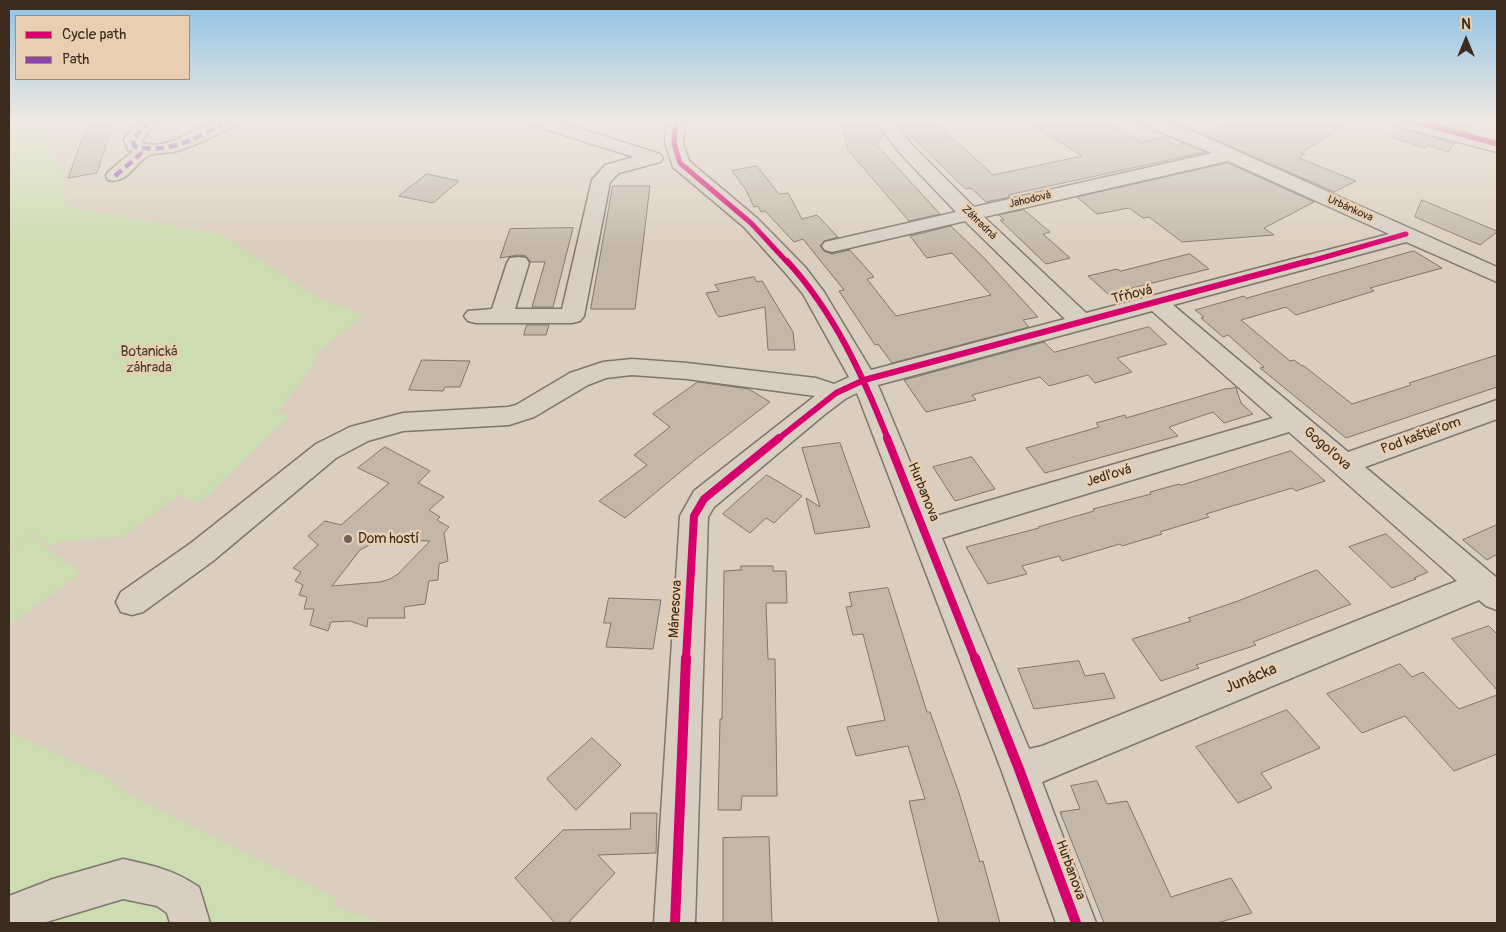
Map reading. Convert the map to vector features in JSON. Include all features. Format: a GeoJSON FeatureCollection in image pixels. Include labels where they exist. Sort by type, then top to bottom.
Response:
{"type":"FeatureCollection","features":[{"type":"Feature","properties":{"kind":"street"},"geometry":{"type":"LineString","coordinates":[[115,176],[129,163]]}},
{"type":"Feature","properties":{"kind":"street"},"geometry":{"type":"LineString","coordinates":[[476,316],[572,316],[601,180],[612,170],[634,163]]}},
{"type":"Feature","properties":{"kind":"street","name":"Hurbanova"},"geometry":{"type":"LineString","coordinates":[[681,163],[751,223],[797,272],[813,292],[832,323],[850,387],[925,531],[1019,769],[1076,923]]}},
{"type":"Feature","properties":{"kind":"street","name":"Záhradná"},"geometry":{"type":"LineString","coordinates":[[920,163],[969,214],[1081,321]]}},
{"type":"Feature","properties":{"kind":"street","name":"Jahodová"},"geometry":{"type":"LineString","coordinates":[[832,246],[1192,163]]}},
{"type":"Feature","properties":{"kind":"street","name":"Urbánkova"},"geometry":{"type":"LineString","coordinates":[[1248,163],[1497,275]]}},
{"type":"Feature","properties":{"kind":"street","name":"Tŕňová"},"geometry":{"type":"LineString","coordinates":[[850,387],[1081,321],[1397,238],[1406,234]]}},
{"type":"Feature","properties":{"kind":"street"},"geometry":{"type":"LineString","coordinates":[[501,316],[518,263]]}},
{"type":"Feature","properties":{"kind":"street","name":"Gogoľova"},"geometry":{"type":"LineString","coordinates":[[1156,302],[1490,591]]}},
{"type":"Feature","properties":{"kind":"street"},"geometry":{"type":"LineString","coordinates":[[132,602],[202,552],[326,451],[359,434],[382,427],[423,420],[508,416],[525,411],[589,374],[603,370],[632,367],[687,371],[806,386],[850,387]]}},
{"type":"Feature","properties":{"kind":"street","name":"Mánesova"},"geometry":{"type":"LineString","coordinates":[[675,923],[694,516],[704,499],[850,387]]}},
{"type":"Feature","properties":{"kind":"street","name":"Pod kaštieľom"},"geometry":{"type":"LineString","coordinates":[[1344,464],[1497,409]]}},
{"type":"Feature","properties":{"kind":"street","name":"Jedľová"},"geometry":{"type":"LineString","coordinates":[[925,531],[1294,420]]}},
{"type":"Feature","properties":{"kind":"street","name":"Junácka"},"geometry":{"type":"LineString","coordinates":[[1019,769],[1042,764],[1490,591]]}},
{"type":"Feature","properties":{"kind":"street"},"geometry":{"type":"LineString","coordinates":[[9,916],[53,899],[123,879],[165,888],[185,901],[190,923]]}},
{"type":"Feature","properties":{"kind":"green space","name":"Botanická záhrada"},"geometry":{"type":"Polygon","coordinates":[[[9,163],[57,163],[61,171],[66,206],[220,234],[318,298],[363,315],[319,352],[311,369],[277,413],[291,415],[205,498],[196,504],[180,494],[122,537],[62,541],[50,547],[33,535],[9,551],[9,163]]]}},
{"type":"Feature","properties":{"kind":"green space"},"geometry":{"type":"Polygon","coordinates":[[[32,537],[81,573],[9,625],[9,552],[32,537]]]}},
{"type":"Feature","properties":{"kind":"green space"},"geometry":{"type":"Polygon","coordinates":[[[9,732],[109,778],[126,794],[337,898],[333,906],[380,923],[9,923],[9,732]]]}},
{"type":"Feature","properties":{"kind":"building"},"geometry":{"type":"Polygon","coordinates":[[[73,163],[100,163],[97,173],[68,178],[73,163]]]}},
{"type":"Feature","properties":{"kind":"building"},"geometry":{"type":"Polygon","coordinates":[[[860,163],[894,163],[940,214],[909,221],[860,163]]]}},
{"type":"Feature","properties":{"kind":"building"},"geometry":{"type":"Polygon","coordinates":[[[940,163],[980,163],[993,175],[1047,163],[1153,163],[1008,195],[1010,197],[986,202],[971,188],[966,189],[940,163]]]}},
{"type":"Feature","properties":{"kind":"building"},"geometry":{"type":"Polygon","coordinates":[[[1229,163],[1314,202],[1264,228],[1274,235],[1182,242],[1149,217],[1143,218],[1129,208],[1097,214],[1077,197],[1229,163]]]}},
{"type":"Feature","properties":{"kind":"building"},"geometry":{"type":"Polygon","coordinates":[[[1270,163],[1313,163],[1356,181],[1334,192],[1270,163]]]}},
{"type":"Feature","properties":{"kind":"building"},"geometry":{"type":"Polygon","coordinates":[[[757,166],[779,194],[788,193],[802,219],[817,215],[838,237],[824,241],[820,246],[824,251],[832,254],[850,250],[874,277],[867,279],[896,316],[991,295],[952,253],[927,258],[910,236],[951,226],[985,259],[1038,317],[1023,320],[1029,327],[892,363],[878,344],[875,345],[839,291],[844,290],[803,239],[794,242],[765,211],[761,212],[758,206],[754,207],[746,190],[732,171],[757,166]]]}},
{"type":"Feature","properties":{"kind":"building"},"geometry":{"type":"Polygon","coordinates":[[[427,174],[459,181],[433,203],[399,196],[427,174]]]}},
{"type":"Feature","properties":{"kind":"building"},"geometry":{"type":"Polygon","coordinates":[[[613,186],[650,186],[635,309],[591,309],[613,186]]]}},
{"type":"Feature","properties":{"kind":"building"},"geometry":{"type":"Polygon","coordinates":[[[1422,200],[1497,232],[1480,245],[1415,217],[1422,200]]]}},
{"type":"Feature","properties":{"kind":"building"},"geometry":{"type":"Polygon","coordinates":[[[1024,210],[1050,232],[1043,234],[1070,258],[1046,264],[1000,220],[1004,220],[999,215],[1024,210]]]}},
{"type":"Feature","properties":{"kind":"building"},"geometry":{"type":"Polygon","coordinates":[[[573,228],[553,307],[532,307],[545,262],[531,262],[526,256],[518,255],[500,258],[510,229],[573,228]]]}},
{"type":"Feature","properties":{"kind":"building"},"geometry":{"type":"Polygon","coordinates":[[[1414,251],[1442,268],[1370,288],[1374,291],[1296,315],[1286,307],[1241,320],[1290,361],[1294,360],[1304,366],[1352,404],[1411,385],[1409,383],[1497,355],[1497,387],[1346,438],[1260,368],[1264,367],[1228,335],[1223,337],[1201,318],[1204,317],[1195,310],[1244,296],[1246,298],[1414,251]]]}},
{"type":"Feature","properties":{"kind":"building"},"geometry":{"type":"Polygon","coordinates":[[[1190,254],[1209,269],[1108,294],[1088,276],[1117,269],[1120,271],[1190,254]]]}},
{"type":"Feature","properties":{"kind":"building"},"geometry":{"type":"Polygon","coordinates":[[[754,277],[757,282],[762,281],[793,332],[795,350],[768,350],[765,307],[719,317],[717,315],[706,293],[719,291],[715,285],[754,277]]]}},
{"type":"Feature","properties":{"kind":"building"},"geometry":{"type":"Polygon","coordinates":[[[527,325],[549,325],[546,335],[524,335],[527,325]]]}},
{"type":"Feature","properties":{"kind":"building"},"geometry":{"type":"Polygon","coordinates":[[[1149,327],[1167,344],[1117,358],[1132,372],[1095,383],[1088,375],[1049,386],[1040,377],[972,395],[976,400],[926,412],[904,380],[1044,342],[1054,352],[1149,327]]]}},
{"type":"Feature","properties":{"kind":"building"},"geometry":{"type":"Polygon","coordinates":[[[422,360],[470,361],[460,387],[445,387],[443,391],[409,390],[422,360]]]}},
{"type":"Feature","properties":{"kind":"building"},"geometry":{"type":"Polygon","coordinates":[[[698,382],[749,389],[770,402],[696,459],[625,518],[599,501],[647,465],[634,455],[670,427],[653,414],[698,382]]]}},
{"type":"Feature","properties":{"kind":"building"},"geometry":{"type":"Polygon","coordinates":[[[1236,388],[1241,403],[1253,414],[1224,423],[1213,412],[1169,427],[1178,436],[1045,473],[1026,448],[1099,427],[1096,423],[1125,415],[1126,418],[1225,389],[1236,388]]]}},
{"type":"Feature","properties":{"kind":"building"},"geometry":{"type":"Polygon","coordinates":[[[840,443],[870,527],[815,534],[806,498],[820,507],[802,448],[840,443]]]}},
{"type":"Feature","properties":{"kind":"building","name":"Dom hostí"},"geometry":{"type":"Polygon","coordinates":[[[385,447],[430,471],[418,483],[444,497],[429,510],[440,517],[437,520],[449,527],[444,533],[448,561],[439,564],[438,580],[429,581],[425,604],[404,607],[405,618],[368,618],[367,627],[350,621],[331,622],[328,631],[310,625],[314,609],[304,609],[307,597],[299,595],[303,585],[295,581],[301,572],[293,568],[318,545],[308,536],[325,521],[341,525],[389,483],[358,468],[385,447]],[[386,539],[377,541],[360,550],[332,586],[380,582],[390,579],[398,574],[430,541],[386,539]]]}},
{"type":"Feature","properties":{"kind":"building"},"geometry":{"type":"Polygon","coordinates":[[[1291,451],[1325,481],[1296,491],[1292,488],[1206,514],[1209,517],[1122,546],[1120,544],[1062,561],[1059,556],[1022,566],[1027,574],[988,584],[966,547],[1039,528],[1094,511],[1093,509],[1151,494],[1150,492],[1181,485],[1291,451]]]}},
{"type":"Feature","properties":{"kind":"building"},"geometry":{"type":"Polygon","coordinates":[[[972,457],[995,489],[955,501],[933,467],[972,457]]]}},
{"type":"Feature","properties":{"kind":"building"},"geometry":{"type":"Polygon","coordinates":[[[767,475],[802,496],[774,523],[766,518],[750,533],[723,514],[767,475]]]}},
{"type":"Feature","properties":{"kind":"building"},"geometry":{"type":"Polygon","coordinates":[[[1497,525],[1497,554],[1487,560],[1463,540],[1497,525]]]}},
{"type":"Feature","properties":{"kind":"building"},"geometry":{"type":"Polygon","coordinates":[[[1386,534],[1428,572],[1414,578],[1416,579],[1392,588],[1349,547],[1386,534]]]}},
{"type":"Feature","properties":{"kind":"building"},"geometry":{"type":"Polygon","coordinates":[[[741,566],[773,566],[773,571],[786,571],[787,603],[766,603],[768,659],[775,659],[777,796],[742,796],[741,810],[718,810],[720,719],[722,719],[724,571],[741,570],[741,566]]]}},
{"type":"Feature","properties":{"kind":"building"},"geometry":{"type":"Polygon","coordinates":[[[1317,570],[1351,604],[1253,642],[1256,645],[1196,665],[1199,668],[1161,681],[1132,639],[1191,621],[1188,618],[1238,601],[1317,570]]]}},
{"type":"Feature","properties":{"kind":"building"},"geometry":{"type":"Polygon","coordinates":[[[888,588],[927,712],[930,712],[959,793],[980,862],[983,861],[1000,923],[939,923],[909,801],[925,799],[908,746],[856,756],[847,727],[885,720],[863,634],[853,635],[846,607],[852,606],[849,593],[888,588]]]}},
{"type":"Feature","properties":{"kind":"building"},"geometry":{"type":"Polygon","coordinates":[[[609,598],[661,600],[653,649],[606,647],[611,623],[604,623],[609,598]]]}},
{"type":"Feature","properties":{"kind":"building"},"geometry":{"type":"Polygon","coordinates":[[[1489,626],[1497,634],[1497,690],[1452,639],[1489,626]]]}},
{"type":"Feature","properties":{"kind":"building"},"geometry":{"type":"Polygon","coordinates":[[[1079,661],[1085,676],[1104,673],[1115,698],[1034,709],[1018,669],[1079,661]]]}},
{"type":"Feature","properties":{"kind":"building"},"geometry":{"type":"Polygon","coordinates":[[[1400,664],[1412,677],[1423,672],[1459,709],[1497,695],[1497,754],[1454,771],[1405,716],[1362,733],[1327,694],[1400,664]]]}},
{"type":"Feature","properties":{"kind":"building"},"geometry":{"type":"Polygon","coordinates":[[[1287,710],[1320,748],[1261,773],[1272,788],[1238,803],[1196,747],[1287,710]]]}},
{"type":"Feature","properties":{"kind":"building"},"geometry":{"type":"Polygon","coordinates":[[[592,738],[621,765],[576,810],[547,779],[592,738]]]}},
{"type":"Feature","properties":{"kind":"building"},"geometry":{"type":"Polygon","coordinates":[[[1097,781],[1107,804],[1127,801],[1171,897],[1231,878],[1252,913],[1217,923],[1104,923],[1060,812],[1080,809],[1071,786],[1097,781]]]}},
{"type":"Feature","properties":{"kind":"building"},"geometry":{"type":"Polygon","coordinates":[[[631,813],[657,813],[656,853],[598,855],[615,873],[568,923],[555,923],[515,878],[563,830],[630,829],[631,813]]]}},
{"type":"Feature","properties":{"kind":"building"},"geometry":{"type":"Polygon","coordinates":[[[769,837],[772,923],[723,923],[723,838],[769,837]]]}},
{"type":"Feature","properties":{"kind":"marked path"},"geometry":{"type":"LineString","coordinates":[[115,176],[129,163]]}},
{"type":"Feature","properties":{"kind":"cycle path"},"geometry":{"type":"LineString","coordinates":[[681,163],[751,223],[797,272],[813,292],[852,357],[867,387],[1019,769],[1076,923]]}},
{"type":"Feature","properties":{"kind":"cycle path"},"geometry":{"type":"LineString","coordinates":[[675,923],[692,529],[694,516],[704,499],[836,393],[864,380],[1397,238],[1406,234]]}},
{"type":"Feature","properties":{"kind":"place","name":"Dom hostí"},"geometry":{"type":"Point","coordinates":[348,539]}}]}
